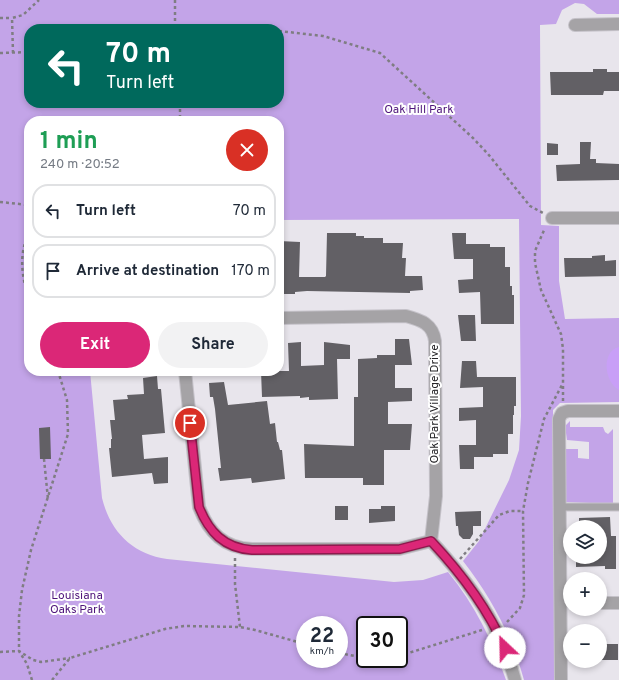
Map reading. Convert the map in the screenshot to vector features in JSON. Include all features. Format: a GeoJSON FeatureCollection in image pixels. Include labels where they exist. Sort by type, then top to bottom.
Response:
{"type":"FeatureCollection","features":[{"type":"Feature","properties":{"kind":"street"},"geometry":{"type":"LineString","coordinates":[[575,25],[619,24]]}},
{"type":"Feature","properties":{"kind":"street"},"geometry":{"type":"LineString","coordinates":[[552,218],[619,218]]}},
{"type":"Feature","properties":{"kind":"street","name":"Oak Park Village Drive"},"geometry":{"type":"LineString","coordinates":[[284,318],[406,316],[424,321],[431,327],[435,341],[436,496],[431,541]]}},
{"type":"Feature","properties":{"kind":"street"},"geometry":{"type":"LineString","coordinates":[[186,376],[199,507],[203,518],[219,538],[239,549],[400,549],[431,541],[454,566],[479,598],[495,626],[515,680]]}},
{"type":"Feature","properties":{"kind":"street"},"geometry":{"type":"LineString","coordinates":[[564,572],[559,419],[565,407],[619,411]]}},
{"type":"Feature","properties":{"kind":"street"},"geometry":{"type":"LineString","coordinates":[[607,603],[619,603]]}},
{"type":"Feature","properties":{"kind":"street"},"geometry":{"type":"LineString","coordinates":[[560,680],[564,616]]}},
{"type":"Feature","properties":{"kind":"lane"},"geometry":{"type":"LineString","coordinates":[[561,507],[619,507]]}},
{"type":"Feature","properties":{"kind":"path"},"geometry":{"type":"LineString","coordinates":[[0,18],[12,18],[23,15],[38,0]]}},
{"type":"Feature","properties":{"kind":"path"},"geometry":{"type":"LineString","coordinates":[[175,0],[175,24]]}},
{"type":"Feature","properties":{"kind":"path"},"geometry":{"type":"LineString","coordinates":[[12,18],[12,53]]}},
{"type":"Feature","properties":{"kind":"path"},"geometry":{"type":"LineString","coordinates":[[284,32],[323,36],[380,53],[473,138],[488,154],[530,206],[552,218],[538,241],[535,251],[535,263],[541,290],[556,319],[561,334],[565,407]]}},
{"type":"Feature","properties":{"kind":"path"},"geometry":{"type":"LineString","coordinates":[[0,53],[24,52]]}},
{"type":"Feature","properties":{"kind":"path"},"geometry":{"type":"LineString","coordinates":[[0,202],[24,204]]}},
{"type":"Feature","properties":{"kind":"path"},"geometry":{"type":"LineString","coordinates":[[24,248],[21,268],[24,280]]}},
{"type":"Feature","properties":{"kind":"path"},"geometry":{"type":"LineString","coordinates":[[32,680],[27,664],[19,652],[18,639],[22,590],[31,550],[68,434],[67,400],[60,376]]}},
{"type":"Feature","properties":{"kind":"path"},"geometry":{"type":"LineString","coordinates":[[506,622],[520,608],[524,595],[523,511],[528,483],[544,419],[563,383]]}},
{"type":"Feature","properties":{"kind":"path"},"geometry":{"type":"LineString","coordinates":[[44,459],[48,500]]}},
{"type":"Feature","properties":{"kind":"path"},"geometry":{"type":"LineString","coordinates":[[454,566],[499,515],[510,511],[523,511]]}},
{"type":"Feature","properties":{"kind":"path"},"geometry":{"type":"LineString","coordinates":[[239,549],[235,559],[235,584],[240,627]]}},
{"type":"Feature","properties":{"kind":"path"},"geometry":{"type":"LineString","coordinates":[[0,652],[19,652],[33,660],[41,662],[70,658],[165,629],[184,626],[240,627],[296,641]]}},
{"type":"Feature","properties":{"kind":"path"},"geometry":{"type":"LineString","coordinates":[[408,653],[482,630]]}},
{"type":"Feature","properties":{"kind":"path"},"geometry":{"type":"LineString","coordinates":[[52,680],[70,658]]}},
{"type":"Feature","properties":{"kind":"green space"},"geometry":{"type":"Polygon","coordinates":[[[0,0],[619,0],[619,14],[597,14],[584,4],[575,3],[562,10],[556,24],[540,25],[541,225],[559,226],[559,281],[565,319],[619,318],[619,402],[560,403],[553,410],[555,680],[524,680],[513,648],[500,618],[483,589],[463,561],[479,541],[509,480],[519,450],[521,416],[519,219],[284,220],[284,116],[24,116],[24,376],[90,376],[102,498],[111,521],[124,539],[143,552],[167,559],[394,582],[423,580],[448,572],[458,584],[475,610],[495,651],[506,680],[0,680],[0,0]]]}},
{"type":"Feature","properties":{"kind":"green space"},"geometry":{"type":"Polygon","coordinates":[[[570,421],[570,427],[603,427],[605,432],[608,434],[613,429],[613,504],[566,502],[566,449],[578,449],[578,458],[589,459],[589,442],[567,440],[565,426],[570,421]]]}},
{"type":"Feature","properties":{"kind":"shaded area"},"geometry":{"type":"Polygon","coordinates":[[[619,347],[619,390],[610,380],[607,360],[609,354],[619,347]]]}},
{"type":"Feature","properties":{"kind":"building"},"geometry":{"type":"Polygon","coordinates":[[[593,69],[607,69],[607,72],[619,72],[619,91],[604,91],[603,95],[551,95],[550,72],[593,72],[593,69]]]}},
{"type":"Feature","properties":{"kind":"building"},"geometry":{"type":"Polygon","coordinates":[[[580,142],[591,142],[590,159],[596,159],[596,163],[619,164],[619,180],[557,181],[556,165],[580,164],[580,142]]]}},
{"type":"Feature","properties":{"kind":"building"},"geometry":{"type":"Polygon","coordinates":[[[547,143],[558,144],[558,155],[547,155],[547,143]]]}},
{"type":"Feature","properties":{"kind":"building"},"geometry":{"type":"Polygon","coordinates":[[[327,233],[356,233],[356,236],[364,236],[364,238],[383,238],[383,243],[403,243],[402,258],[406,258],[405,276],[422,276],[423,290],[410,291],[410,293],[307,291],[295,292],[295,294],[284,294],[284,241],[300,242],[299,277],[326,276],[327,233]]]}},
{"type":"Feature","properties":{"kind":"building"},"geometry":{"type":"Polygon","coordinates":[[[452,233],[466,233],[466,244],[490,244],[490,247],[505,247],[505,267],[510,267],[510,286],[512,286],[512,295],[514,295],[514,324],[481,324],[480,292],[459,293],[458,280],[473,279],[473,259],[454,259],[452,233]]]}},
{"type":"Feature","properties":{"kind":"building"},"geometry":{"type":"Polygon","coordinates":[[[605,255],[605,261],[616,260],[616,276],[565,277],[564,258],[592,258],[592,256],[605,255]]]}},
{"type":"Feature","properties":{"kind":"building"},"geometry":{"type":"Polygon","coordinates":[[[458,315],[475,315],[476,341],[461,341],[458,315]]]}},
{"type":"Feature","properties":{"kind":"building"},"geometry":{"type":"Polygon","coordinates":[[[395,339],[409,339],[412,365],[395,365],[395,388],[412,388],[412,401],[388,402],[388,424],[412,424],[410,450],[384,450],[384,485],[363,485],[363,478],[305,478],[304,444],[354,446],[354,397],[358,397],[358,359],[377,358],[377,355],[395,355],[395,339]]]}},
{"type":"Feature","properties":{"kind":"building"},"geometry":{"type":"Polygon","coordinates":[[[301,342],[301,366],[324,365],[324,342],[350,345],[350,359],[337,359],[338,399],[309,400],[309,397],[300,398],[300,396],[262,397],[261,376],[284,376],[284,371],[289,371],[288,343],[301,342]]]}},
{"type":"Feature","properties":{"kind":"building"},"geometry":{"type":"Polygon","coordinates":[[[462,361],[476,361],[477,377],[516,377],[516,406],[514,406],[513,415],[513,434],[508,434],[508,454],[493,454],[493,457],[474,457],[474,469],[460,469],[459,445],[476,445],[476,420],[459,421],[459,408],[483,407],[483,387],[460,388],[462,361]]]}},
{"type":"Feature","properties":{"kind":"building"},"geometry":{"type":"Polygon","coordinates":[[[157,376],[158,389],[161,389],[165,433],[142,435],[144,459],[168,457],[168,483],[154,484],[152,473],[112,477],[109,448],[111,448],[112,439],[110,420],[115,420],[113,400],[128,399],[127,395],[144,394],[143,378],[157,376]]]}},
{"type":"Feature","properties":{"kind":"building"},"geometry":{"type":"Polygon","coordinates":[[[224,382],[228,405],[267,401],[270,424],[275,423],[277,442],[280,450],[282,450],[285,479],[252,483],[251,478],[220,481],[218,468],[221,468],[215,409],[213,397],[210,397],[209,383],[224,382]]]}},
{"type":"Feature","properties":{"kind":"building"},"geometry":{"type":"Polygon","coordinates":[[[50,427],[51,459],[40,459],[39,428],[50,427]]]}},
{"type":"Feature","properties":{"kind":"building"},"geometry":{"type":"Polygon","coordinates":[[[335,506],[348,506],[348,520],[335,520],[335,506]]]}},
{"type":"Feature","properties":{"kind":"building"},"geometry":{"type":"Polygon","coordinates":[[[381,506],[395,506],[395,521],[369,523],[369,509],[381,509],[381,506]]]}},
{"type":"Feature","properties":{"kind":"building"},"geometry":{"type":"Polygon","coordinates":[[[481,511],[481,526],[473,526],[473,534],[470,539],[463,539],[459,535],[458,526],[456,526],[455,512],[481,511]]]}},
{"type":"Feature","properties":{"kind":"building"},"geometry":{"type":"Polygon","coordinates":[[[610,517],[611,536],[616,536],[616,569],[605,569],[605,566],[576,567],[576,564],[607,564],[607,520],[579,520],[579,518],[610,517]]]}},
{"type":"Feature","properties":{"kind":"building"},"geometry":{"type":"Polygon","coordinates":[[[607,644],[618,644],[618,660],[607,660],[607,644]]]}},
{"type":"Feature","properties":{"kind":"route"},"geometry":{"type":"LineString","coordinates":[[190,423],[199,507],[203,518],[219,538],[239,549],[252,550],[400,549],[431,541],[454,566],[479,598],[495,626],[505,648]]}},
{"type":"Feature","properties":{"kind":"park label","name":"Oak Hill Park"},"geometry":{"type":"Point","coordinates":[419,110]}},
{"type":"Feature","properties":{"kind":"park label","name":"Louisiana Oaks Park"},"geometry":{"type":"Point","coordinates":[77,603]}}]}
